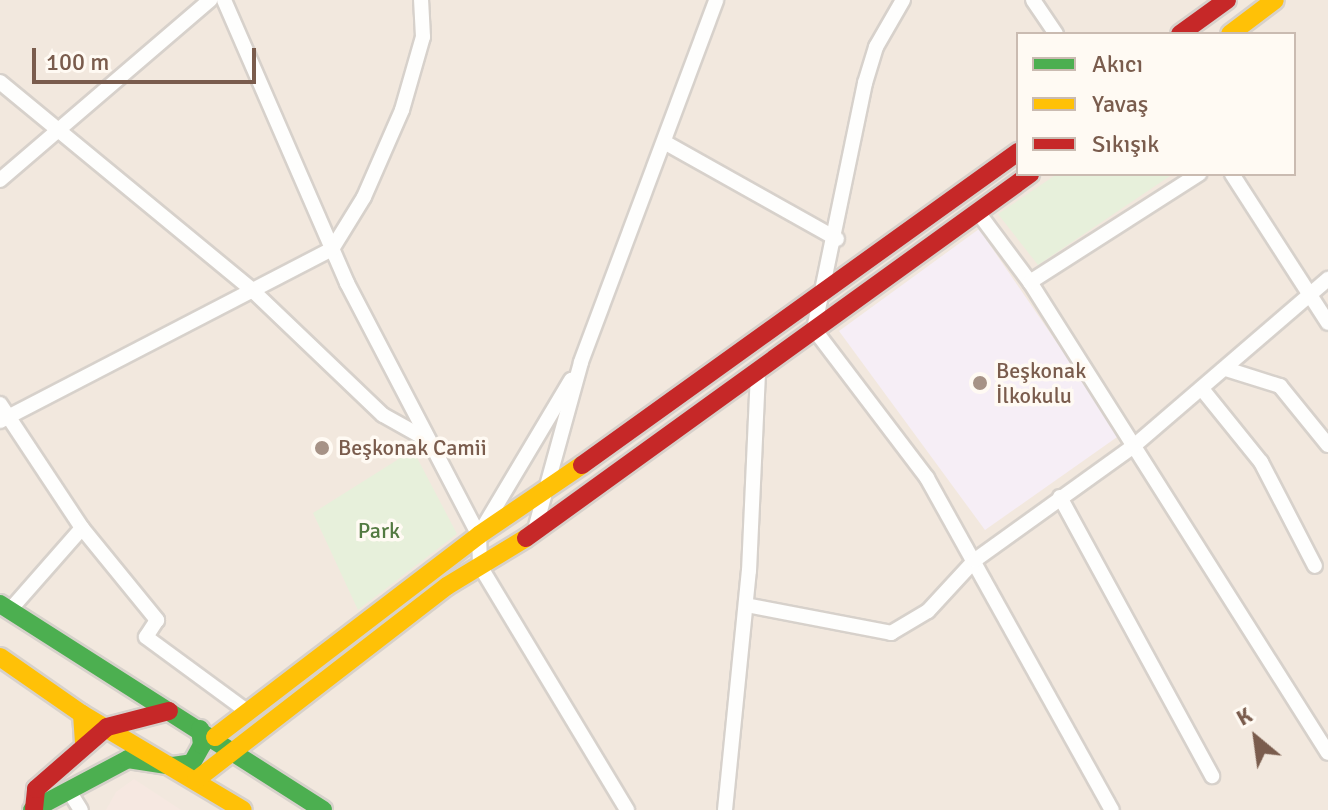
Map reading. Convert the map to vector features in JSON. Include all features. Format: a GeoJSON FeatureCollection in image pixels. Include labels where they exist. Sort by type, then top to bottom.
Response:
{"type":"FeatureCollection","features":[{"type":"Feature","properties":{"kind":"street"},"geometry":{"type":"LineString","coordinates":[[0,180],[210,0]]}},
{"type":"Feature","properties":{"kind":"street"},"geometry":{"type":"LineString","coordinates":[[224,0],[332,249],[479,535],[480,566],[627,810]]}},
{"type":"Feature","properties":{"kind":"street"},"geometry":{"type":"LineString","coordinates":[[248,712],[146,637],[157,620],[82,528],[3,414],[332,249],[364,197],[402,110],[423,37],[421,0]]}},
{"type":"Feature","properties":{"kind":"street"},"geometry":{"type":"LineString","coordinates":[[705,0],[709,27]]}},
{"type":"Feature","properties":{"kind":"street"},"geometry":{"type":"LineString","coordinates":[[534,533],[581,362],[666,143],[716,0]]}},
{"type":"Feature","properties":{"kind":"street"},"geometry":{"type":"LineString","coordinates":[[814,329],[837,239],[865,83],[876,47],[903,0]]}},
{"type":"Feature","properties":{"kind":"street"},"geometry":{"type":"LineString","coordinates":[[1033,0],[1055,32]]}},
{"type":"Feature","properties":{"kind":"street"},"geometry":{"type":"LineString","coordinates":[[1183,32],[1227,0]]}},
{"type":"Feature","properties":{"kind":"street"},"geometry":{"type":"LineString","coordinates":[[1233,32],[1275,0]]}},
{"type":"Feature","properties":{"kind":"street"},"geometry":{"type":"LineString","coordinates":[[0,82],[251,289],[383,415],[430,441]]}},
{"type":"Feature","properties":{"kind":"street"},"geometry":{"type":"LineString","coordinates":[[666,143],[837,239]]}},
{"type":"Feature","properties":{"kind":"street"},"geometry":{"type":"LineString","coordinates":[[33,810],[128,759],[173,766],[192,763],[207,733],[248,712],[479,535],[1016,153]]}},
{"type":"Feature","properties":{"kind":"street"},"geometry":{"type":"LineString","coordinates":[[196,780],[232,749],[480,566],[534,533],[1027,176]]}},
{"type":"Feature","properties":{"kind":"street"},"geometry":{"type":"LineString","coordinates":[[1030,282],[1196,176]]}},
{"type":"Feature","properties":{"kind":"street"},"geometry":{"type":"LineString","coordinates":[[1233,176],[1328,323]]}},
{"type":"Feature","properties":{"kind":"street"},"geometry":{"type":"LineString","coordinates":[[977,211],[1030,282],[1328,753]]}},
{"type":"Feature","properties":{"kind":"street"},"geometry":{"type":"LineString","coordinates":[[746,605],[891,633],[928,611],[975,560],[1135,445],[1328,279]]}},
{"type":"Feature","properties":{"kind":"street"},"geometry":{"type":"LineString","coordinates":[[814,329],[927,478],[1112,810]]}},
{"type":"Feature","properties":{"kind":"street"},"geometry":{"type":"LineString","coordinates":[[479,535],[581,362]]}},
{"type":"Feature","properties":{"kind":"street"},"geometry":{"type":"LineString","coordinates":[[1226,369],[1280,386],[1328,445]]}},
{"type":"Feature","properties":{"kind":"street"},"geometry":{"type":"LineString","coordinates":[[725,810],[746,605],[759,422],[758,373]]}},
{"type":"Feature","properties":{"kind":"street"},"geometry":{"type":"LineString","coordinates":[[1202,389],[1261,462],[1315,566]]}},
{"type":"Feature","properties":{"kind":"street"},"geometry":{"type":"LineString","coordinates":[[1060,497],[1212,776]]}},
{"type":"Feature","properties":{"kind":"street"},"geometry":{"type":"LineString","coordinates":[[82,528],[5,607],[207,733],[323,810]]}},
{"type":"Feature","properties":{"kind":"street"},"geometry":{"type":"LineString","coordinates":[[0,657],[82,714],[243,810]]}},
{"type":"Feature","properties":{"kind":"street"},"geometry":{"type":"LineString","coordinates":[[33,810],[36,789],[107,727],[169,711]]}},
{"type":"Feature","properties":{"kind":"street"},"geometry":{"type":"LineString","coordinates":[[82,714],[84,745]]}},
{"type":"Feature","properties":{"kind":"street"},"geometry":{"type":"LineString","coordinates":[[69,791],[81,810]]}},
{"type":"Feature","properties":{"kind":"shaded area"},"geometry":{"type":"Polygon","coordinates":[[[0,0],[1328,0],[1328,810],[0,810],[0,0]]]}},
{"type":"Feature","properties":{"kind":"shaded area","name":"Beşkonak İlkokulu"},"geometry":{"type":"Polygon","coordinates":[[[979,229],[1120,435],[985,530],[839,331],[979,229]]]}},
{"type":"Feature","properties":{"kind":"shaded area"},"geometry":{"type":"Polygon","coordinates":[[[134,779],[181,810],[106,810],[116,792],[134,779]]]}},
{"type":"Feature","properties":{"kind":"green space"},"geometry":{"type":"Polygon","coordinates":[[[1054,176],[1170,176],[1038,265],[998,214],[1054,176]]]}},
{"type":"Feature","properties":{"kind":"green space","name":"Park"},"geometry":{"type":"Polygon","coordinates":[[[413,450],[457,534],[358,610],[313,513],[413,450]]]}},
{"type":"Feature","properties":{"kind":"traffic: fast"},"geometry":{"type":"LineString","coordinates":[[0,604],[323,810]]}},
{"type":"Feature","properties":{"kind":"traffic: fast"},"geometry":{"type":"LineString","coordinates":[[32,810],[128,759],[173,766],[192,763],[202,745],[200,729]]}},
{"type":"Feature","properties":{"kind":"traffic: slow"},"geometry":{"type":"LineString","coordinates":[[1233,32],[1275,0]]}},
{"type":"Feature","properties":{"kind":"traffic: slow"},"geometry":{"type":"LineString","coordinates":[[215,737],[479,535],[582,465]]}},
{"type":"Feature","properties":{"kind":"traffic: slow"},"geometry":{"type":"LineString","coordinates":[[196,780],[447,586],[526,538]]}},
{"type":"Feature","properties":{"kind":"traffic: slow"},"geometry":{"type":"LineString","coordinates":[[0,657],[82,714],[243,810]]}},
{"type":"Feature","properties":{"kind":"traffic: slow"},"geometry":{"type":"LineString","coordinates":[[82,714],[84,745]]}},
{"type":"Feature","properties":{"kind":"traffic: jam"},"geometry":{"type":"LineString","coordinates":[[1183,32],[1227,0]]}},
{"type":"Feature","properties":{"kind":"traffic: jam"},"geometry":{"type":"LineString","coordinates":[[582,465],[1016,153]]}},
{"type":"Feature","properties":{"kind":"traffic: jam"},"geometry":{"type":"LineString","coordinates":[[526,538],[1027,176]]}},
{"type":"Feature","properties":{"kind":"traffic: jam"},"geometry":{"type":"LineString","coordinates":[[34,809],[36,789],[107,727],[169,711]]}},
{"type":"Feature","properties":{"kind":"place","name":"Beşkonak İlkokulu"},"geometry":{"type":"Point","coordinates":[980,383]}},
{"type":"Feature","properties":{"kind":"place","name":"Beşkonak Camii"},"geometry":{"type":"Point","coordinates":[322,448]}}]}
